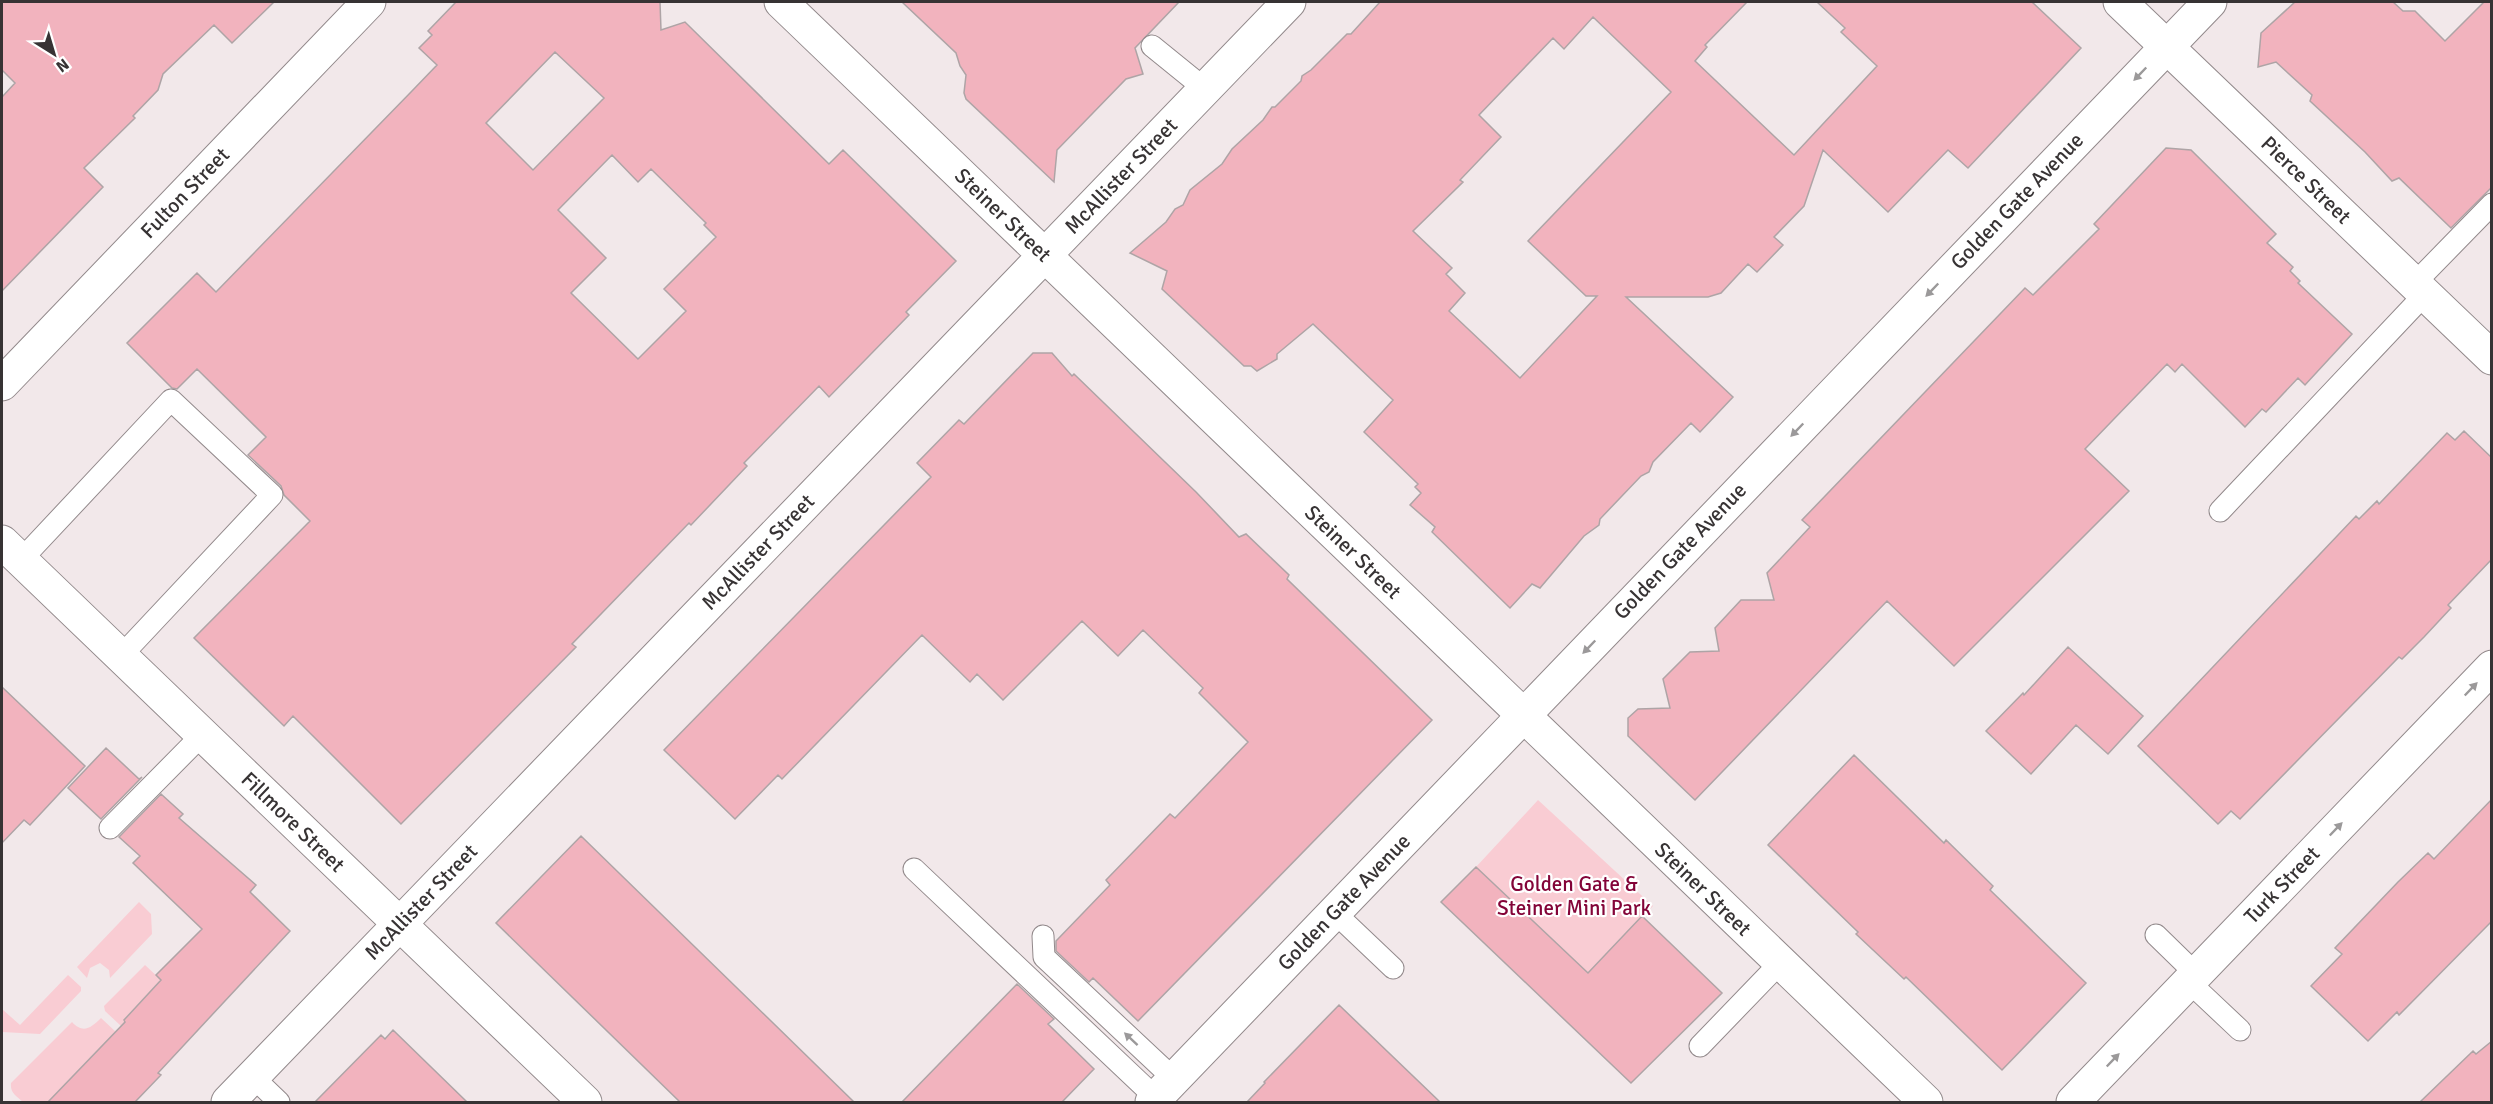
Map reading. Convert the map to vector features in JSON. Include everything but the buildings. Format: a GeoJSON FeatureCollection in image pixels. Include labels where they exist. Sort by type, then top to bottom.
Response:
{"type":"FeatureCollection","features":[{"type":"Feature","properties":{"kind":"street","name":"Fulton Street"},"geometry":{"type":"LineString","coordinates":[[2,384],[369,2]]}},
{"type":"Feature","properties":{"kind":"street","name":"Steiner Street"},"geometry":{"type":"LineString","coordinates":[[781,2],[1926,1102]]}},
{"type":"Feature","properties":{"kind":"street","name":"McAllister Street"},"geometry":{"type":"LineString","coordinates":[[228,1102],[1289,2]]}},
{"type":"Feature","properties":{"kind":"street","name":"Pierce Street"},"geometry":{"type":"LineString","coordinates":[[2121,2],[2492,358]]}},
{"type":"Feature","properties":{"kind":"street","name":"Golden Gate Avenue"},"geometry":{"type":"LineString","coordinates":[[1161,1093],[2210,2]]}},
{"type":"Feature","properties":{"kind":"street","name":"Fillmore Street"},"geometry":{"type":"LineString","coordinates":[[11,551],[585,1102]]}},
{"type":"Feature","properties":{"kind":"street","name":"Turk Street"},"geometry":{"type":"LineString","coordinates":[[2073,1102],[2492,667]]}},
{"type":"Feature","properties":{"kind":"lane"},"geometry":{"type":"LineString","coordinates":[[1152,46],[1205,88]]}},
{"type":"Feature","properties":{"kind":"lane"},"geometry":{"type":"LineString","coordinates":[[2220,511],[2420,289],[2492,204]]}},
{"type":"Feature","properties":{"kind":"lane"},"geometry":{"type":"LineString","coordinates":[[11,551],[171,400],[272,495],[120,657]]}},
{"type":"Feature","properties":{"kind":"lane"},"geometry":{"type":"LineString","coordinates":[[110,828],[202,735]]}},
{"type":"Feature","properties":{"kind":"lane"},"geometry":{"type":"LineString","coordinates":[[914,869],[1027,976],[1161,1093]]}},
{"type":"Feature","properties":{"kind":"lane"},"geometry":{"type":"LineString","coordinates":[[1334,912],[1393,968]]}},
{"type":"Feature","properties":{"kind":"lane"},"geometry":{"type":"LineString","coordinates":[[2156,934],[2240,1030]]}},
{"type":"Feature","properties":{"kind":"lane"},"geometry":{"type":"LineString","coordinates":[[1027,976],[1043,946],[1161,1093]]}},
{"type":"Feature","properties":{"kind":"lane"},"geometry":{"type":"LineString","coordinates":[[1700,1046],[1780,963]]}},
{"type":"Feature","properties":{"kind":"lane"},"geometry":{"type":"LineString","coordinates":[[252,1077],[279,1102]]}},
{"type":"Feature","properties":{"kind":"green space","name":"Golden Gate & Steiner Mini Park"},"geometry":{"type":"Polygon","coordinates":[[[1538,800],[1653,906],[1588,973],[1476,867],[1538,800]]]}},
{"type":"Feature","properties":{"kind":"green space"},"geometry":{"type":"Polygon","coordinates":[[[139,902],[151,914],[152,934],[110,978],[109,970],[100,963],[90,968],[87,978],[77,967],[139,902]]]}},
{"type":"Feature","properties":{"kind":"green space"},"geometry":{"type":"Polygon","coordinates":[[[145,965],[161,980],[124,1019],[125,1022],[121,1026],[105,1011],[104,1006],[145,965]]]}},
{"type":"Feature","properties":{"kind":"green space"},"geometry":{"type":"Polygon","coordinates":[[[68,975],[81,987],[81,991],[40,1034],[2,1032],[2,1009],[20,1025],[68,975]]]}},
{"type":"Feature","properties":{"kind":"green space"},"geometry":{"type":"Polygon","coordinates":[[[101,1018],[116,1032],[48,1102],[23,1102],[14,1094],[11,1083],[72,1022],[83,1029],[94,1025],[101,1018]]]}}]}
